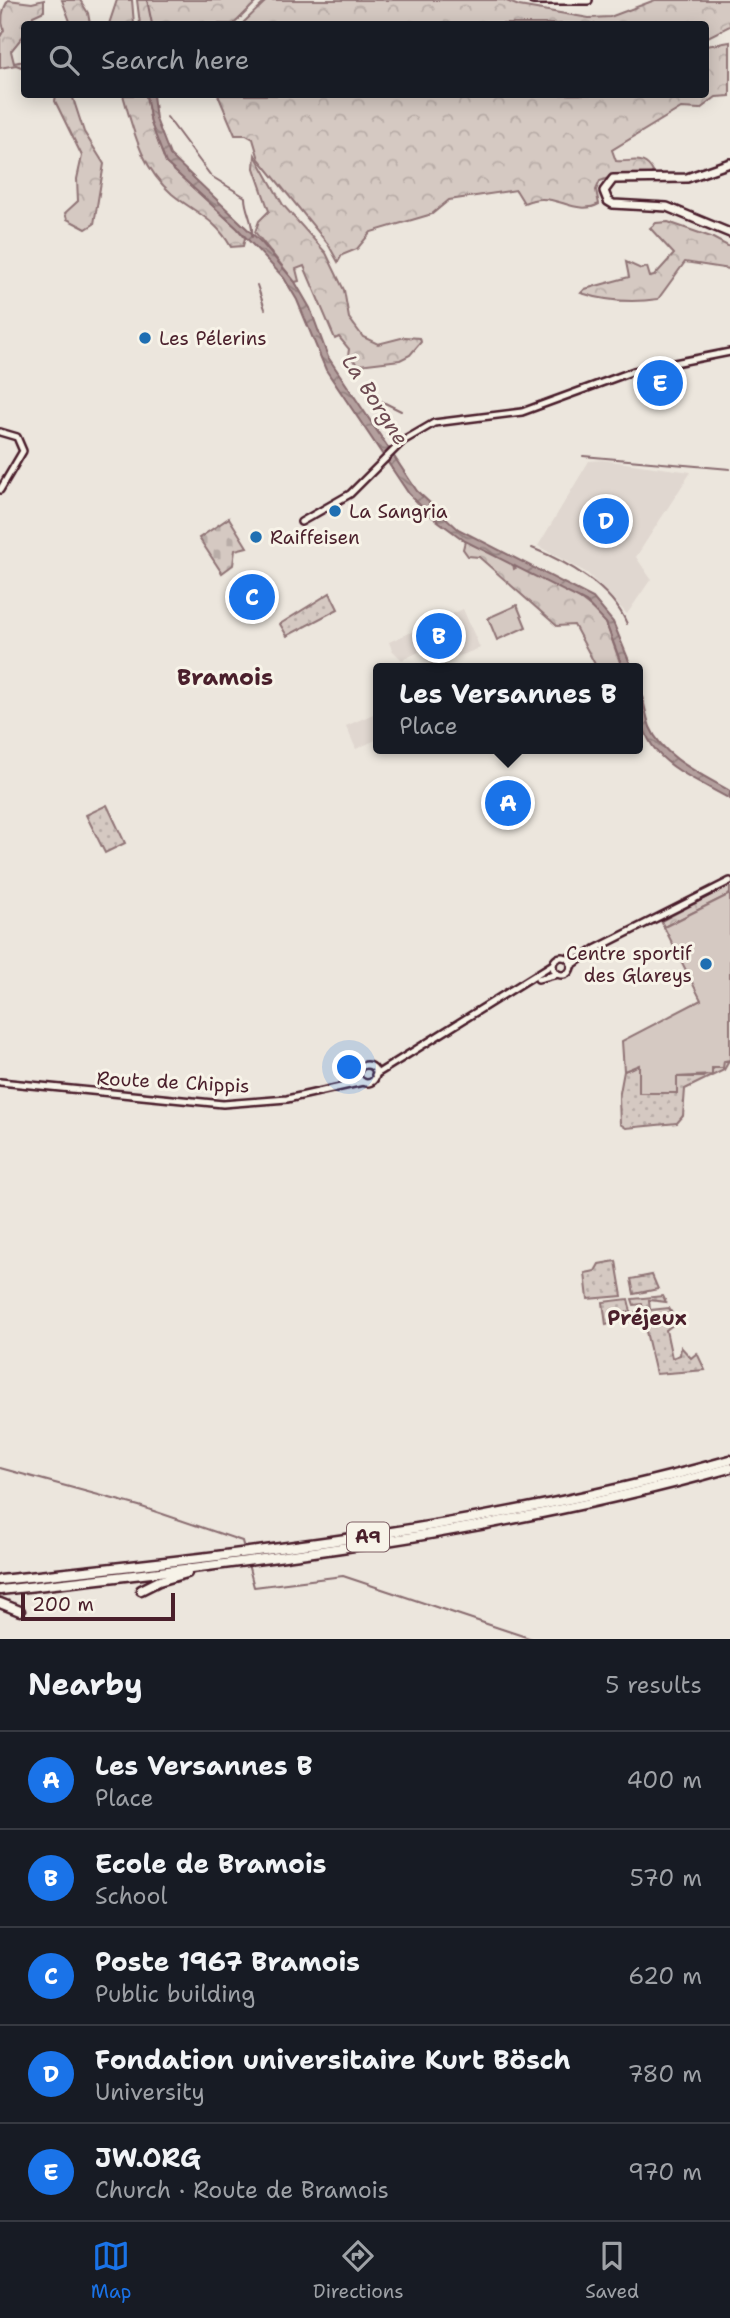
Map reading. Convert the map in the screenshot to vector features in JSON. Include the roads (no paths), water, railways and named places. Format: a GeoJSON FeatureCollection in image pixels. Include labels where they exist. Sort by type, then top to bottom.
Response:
{"type":"FeatureCollection","features":[{"type":"Feature","properties":{"kind":"highway","name":"A9"},"geometry":{"type":"LineString","coordinates":[[0,1580],[203,1559],[403,1531],[574,1499],[730,1460]]}},
{"type":"Feature","properties":{"kind":"highway","name":"A9"},"geometry":{"type":"LineString","coordinates":[[0,1590],[254,1560],[508,1521],[628,1495],[730,1468]]}},
{"type":"Feature","properties":{"kind":"highway"},"geometry":{"type":"LineString","coordinates":[[141,1590],[171,1577],[254,1560]]}},
{"type":"Feature","properties":{"kind":"highway"},"geometry":{"type":"LineString","coordinates":[[0,1603],[20,1611]]}},
{"type":"Feature","properties":{"kind":"main road"},"geometry":{"type":"LineString","coordinates":[[533,0],[588,0]]}},
{"type":"Feature","properties":{"kind":"main road"},"geometry":{"type":"LineString","coordinates":[[730,163],[687,178],[612,179],[604,191],[608,201],[613,204],[667,207],[730,233]]}},
{"type":"Feature","properties":{"kind":"street"},"geometry":{"type":"LineString","coordinates":[[301,522],[350,494],[380,462],[413,433],[440,420],[522,412],[634,371],[730,352]]}},
{"type":"Feature","properties":{"kind":"street"},"geometry":{"type":"LineString","coordinates":[[0,432],[17,437],[23,451],[0,490]]}},
{"type":"Feature","properties":{"kind":"street"},"geometry":{"type":"LineString","coordinates":[[390,1065],[364,1065],[358,1073],[363,1082],[371,1082],[375,1075],[390,1065],[525,984],[553,964],[557,958],[595,948],[730,881]]}},
{"type":"Feature","properties":{"kind":"street"},"geometry":{"type":"LineString","coordinates":[[525,984],[567,973],[571,966],[595,948]]}},
{"type":"Feature","properties":{"kind":"street"},"geometry":{"type":"LineString","coordinates":[[565,957],[571,966]]}},
{"type":"Feature","properties":{"kind":"street"},"geometry":{"type":"LineString","coordinates":[[553,964],[558,974]]}},
{"type":"Feature","properties":{"kind":"street"},"geometry":{"type":"LineString","coordinates":[[373,1067],[375,1075]]}},
{"type":"Feature","properties":{"kind":"street","name":"Route de Chippis"},"geometry":{"type":"LineString","coordinates":[[328,1089],[358,1073]]}},
{"type":"Feature","properties":{"kind":"street","name":"Route de Chippis"},"geometry":{"type":"LineString","coordinates":[[0,1080],[14,1084],[223,1104],[278,1101],[363,1082]]}},
{"type":"Feature","properties":{"kind":"water"},"geometry":{"type":"Polygon","coordinates":[[[147,98],[153,98],[156,119],[170,155],[262,243],[295,282],[310,308],[328,357],[417,491],[458,529],[593,598],[613,622],[630,663],[621,663],[606,623],[586,602],[465,541],[431,516],[409,494],[326,370],[297,300],[284,278],[237,228],[166,163],[151,123],[147,98]]]}},
{"type":"Feature","properties":{"kind":"water"},"geometry":{"type":"Polygon","coordinates":[[[643,699],[650,727],[664,748],[685,765],[730,791],[730,799],[691,778],[662,757],[644,729],[643,699]]]}},
{"type":"Feature","properties":{"kind":"waterway"},"geometry":{"type":"LineString","coordinates":[[147,0],[151,21]]}},
{"type":"Feature","properties":{"kind":"waterway"},"geometry":{"type":"LineString","coordinates":[[167,117],[211,176],[245,197],[252,237]]}},
{"type":"Feature","properties":{"kind":"waterway"},"geometry":{"type":"LineString","coordinates":[[257,285],[265,309]]}},
{"type":"Feature","properties":{"kind":"waterway","name":"La Borgne"},"geometry":{"type":"LineString","coordinates":[[381,401],[401,411]]}},
{"type":"Feature","properties":{"kind":"waterway"},"geometry":{"type":"LineString","coordinates":[[583,456],[730,469]]}},
{"type":"Feature","properties":{"kind":"waterway"},"geometry":{"type":"LineString","coordinates":[[532,548],[573,568],[600,587],[611,598],[627,624]]}},
{"type":"Feature","properties":{"kind":"waterway"},"geometry":{"type":"LineString","coordinates":[[0,1468],[139,1506],[242,1541],[244,1549]]}},
{"type":"Feature","properties":{"kind":"waterway"},"geometry":{"type":"LineString","coordinates":[[248,1564],[254,1587],[343,1576],[532,1639]]}},
{"type":"Feature","properties":{"kind":"place","name":"Les Pélerins"},"geometry":{"type":"Point","coordinates":[145,338]}},
{"type":"Feature","properties":{"kind":"place","name":"JW.ORG"},"geometry":{"type":"Point","coordinates":[660,383]}},
{"type":"Feature","properties":{"kind":"place","name":"La Sangria"},"geometry":{"type":"Point","coordinates":[335,511]}},
{"type":"Feature","properties":{"kind":"place","name":"Fondation universitaire Kurt Bösch"},"geometry":{"type":"Point","coordinates":[606,521]}},
{"type":"Feature","properties":{"kind":"place","name":"Raiffeisen"},"geometry":{"type":"Point","coordinates":[256,537]}},
{"type":"Feature","properties":{"kind":"place","name":"Poste 1967 Bramois"},"geometry":{"type":"Point","coordinates":[252,597]}},
{"type":"Feature","properties":{"kind":"place","name":"Ecole de Bramois"},"geometry":{"type":"Point","coordinates":[439,636]}},
{"type":"Feature","properties":{"kind":"place","name":"Les Versannes B"},"geometry":{"type":"Point","coordinates":[508,803]}},
{"type":"Feature","properties":{"kind":"place","name":"Centre sportif des Glareys"},"geometry":{"type":"Point","coordinates":[706,964]}},
{"type":"Feature","properties":{"kind":"district","name":"Bramois"},"geometry":{"type":"Point","coordinates":[225,677]}},
{"type":"Feature","properties":{"kind":"district","name":"Préjeux"},"geometry":{"type":"Point","coordinates":[647,1318]}}]}
